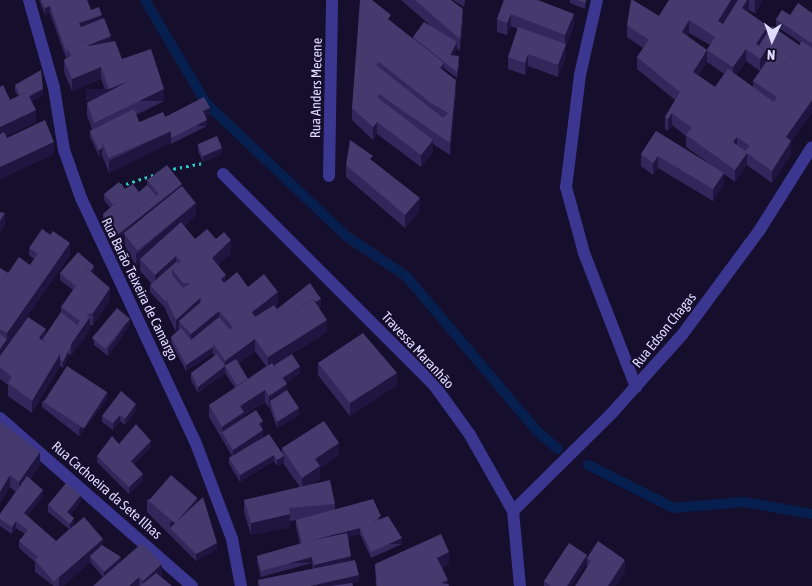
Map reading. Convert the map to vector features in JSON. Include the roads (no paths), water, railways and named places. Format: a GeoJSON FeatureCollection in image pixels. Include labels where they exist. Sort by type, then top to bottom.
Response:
{"type":"FeatureCollection","features":[{"type":"Feature","properties":{"kind":"street","name":"Rua Barão Teixeira de Camargo"},"geometry":{"type":"LineString","coordinates":[[29,0],[54,88],[64,150],[81,198],[195,440],[232,539],[241,586]]}},
{"type":"Feature","properties":{"kind":"street","name":"Rua Anders Mecene"},"geometry":{"type":"LineString","coordinates":[[329,176],[332,0]]}},
{"type":"Feature","properties":{"kind":"street"},"geometry":{"type":"LineString","coordinates":[[597,0],[580,75],[566,187],[584,253],[636,388]]}},
{"type":"Feature","properties":{"kind":"street","name":"Rua Edson Chagas"},"geometry":{"type":"LineString","coordinates":[[513,510],[636,388],[682,336],[735,263],[812,147]]}},
{"type":"Feature","properties":{"kind":"street","name":"Travessa Maranhão"},"geometry":{"type":"LineString","coordinates":[[224,174],[434,385],[470,435],[513,510],[520,586]]}},
{"type":"Feature","properties":{"kind":"street","name":"Rua Cachoeira da Sete Ilhas"},"geometry":{"type":"LineString","coordinates":[[0,418],[192,586]]}},
{"type":"Feature","properties":{"kind":"waterway"},"geometry":{"type":"LineString","coordinates":[[145,0],[206,103],[346,236],[406,276],[536,430],[558,449]]}},
{"type":"Feature","properties":{"kind":"waterway"},"geometry":{"type":"LineString","coordinates":[[588,465],[673,508],[744,502],[812,514]]}}]}
